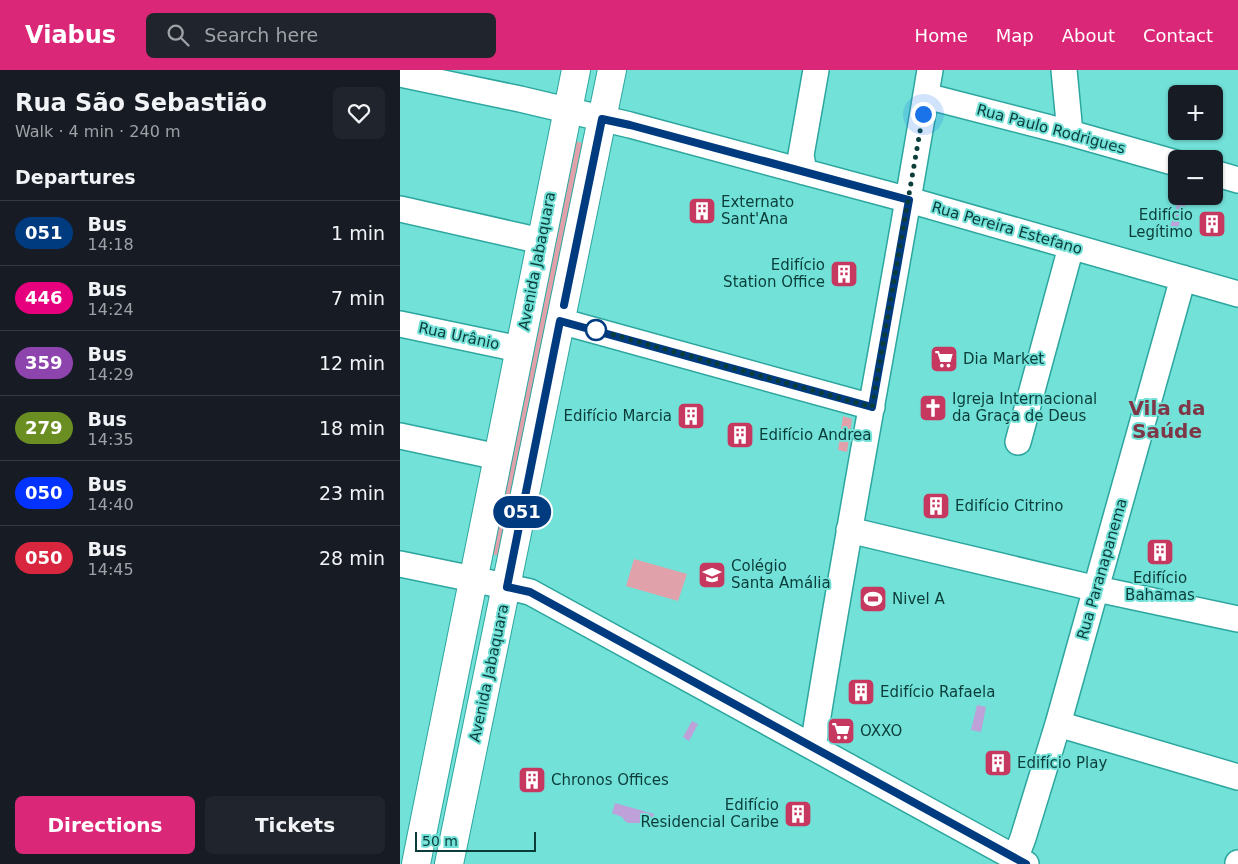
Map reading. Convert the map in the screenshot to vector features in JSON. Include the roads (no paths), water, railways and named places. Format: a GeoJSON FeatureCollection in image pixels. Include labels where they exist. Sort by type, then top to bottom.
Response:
{"type":"FeatureCollection","features":[{"type":"Feature","properties":{"kind":"main road","name":"Avenida Jabaquara"},"geometry":{"type":"LineString","coordinates":[[416,864],[576,70]]}},
{"type":"Feature","properties":{"kind":"main road","name":"Avenida Jabaquara"},"geometry":{"type":"LineString","coordinates":[[450,864],[612,70]]}},
{"type":"Feature","properties":{"kind":"street"},"geometry":{"type":"LineString","coordinates":[[804,172],[801,156],[816,70]]}},
{"type":"Feature","properties":{"kind":"street"},"geometry":{"type":"LineString","coordinates":[[813,746],[930,70]]}},
{"type":"Feature","properties":{"kind":"street"},"geometry":{"type":"LineString","coordinates":[[1064,70],[1070,133]]}},
{"type":"Feature","properties":{"kind":"street","name":"Rua Pereira Estefano"},"geometry":{"type":"LineString","coordinates":[[400,74],[630,125],[909,200],[1238,294]]}},
{"type":"Feature","properties":{"kind":"street","name":"Rua Paulo Rodrigues"},"geometry":{"type":"LineString","coordinates":[[926,96],[1168,161]]}},
{"type":"Feature","properties":{"kind":"street"},"geometry":{"type":"LineString","coordinates":[[1223,176],[1238,180]]}},
{"type":"Feature","properties":{"kind":"street"},"geometry":{"type":"LineString","coordinates":[[400,210],[541,241]]}},
{"type":"Feature","properties":{"kind":"street"},"geometry":{"type":"LineString","coordinates":[[1018,442],[1071,247]]}},
{"type":"Feature","properties":{"kind":"street","name":"Rua Paranapanema"},"geometry":{"type":"LineString","coordinates":[[1021,861],[1023,838],[1097,589],[1183,278]]}},
{"type":"Feature","properties":{"kind":"street"},"geometry":{"type":"LineString","coordinates":[[560,321],[872,407]]}},
{"type":"Feature","properties":{"kind":"street","name":"Rua Urânio"},"geometry":{"type":"LineString","coordinates":[[400,324],[519,349]]}},
{"type":"Feature","properties":{"kind":"street"},"geometry":{"type":"LineString","coordinates":[[400,436],[498,457]]}},
{"type":"Feature","properties":{"kind":"street"},"geometry":{"type":"LineString","coordinates":[[849,530],[1097,589],[1238,619]]}},
{"type":"Feature","properties":{"kind":"street"},"geometry":{"type":"LineString","coordinates":[[400,564],[530,592],[1021,861]]}},
{"type":"Feature","properties":{"kind":"street"},"geometry":{"type":"LineString","coordinates":[[1058,724],[1238,777]]}},
{"type":"Feature","properties":{"kind":"place","name":"Externato Sant'Ana"},"geometry":{"type":"Point","coordinates":[702,211]}},
{"type":"Feature","properties":{"kind":"place","name":"Edifício Legítimo"},"geometry":{"type":"Point","coordinates":[1212,224]}},
{"type":"Feature","properties":{"kind":"place","name":"Edifício Station Office"},"geometry":{"type":"Point","coordinates":[844,274]}},
{"type":"Feature","properties":{"kind":"place","name":"Dia Market"},"geometry":{"type":"Point","coordinates":[944,359]}},
{"type":"Feature","properties":{"kind":"place","name":"Igreja Internacional da Graça de Deus"},"geometry":{"type":"Point","coordinates":[933,408]}},
{"type":"Feature","properties":{"kind":"place","name":"Edifício Marcia"},"geometry":{"type":"Point","coordinates":[691,416]}},
{"type":"Feature","properties":{"kind":"place","name":"Edifício Andrea"},"geometry":{"type":"Point","coordinates":[740,435]}},
{"type":"Feature","properties":{"kind":"place","name":"Edifício Citrino"},"geometry":{"type":"Point","coordinates":[936,506]}},
{"type":"Feature","properties":{"kind":"place","name":"Edifício Bahamas"},"geometry":{"type":"Point","coordinates":[1160,552]}},
{"type":"Feature","properties":{"kind":"place","name":"Colégio Santa Amália"},"geometry":{"type":"Point","coordinates":[712,575]}},
{"type":"Feature","properties":{"kind":"place","name":"Nivel A"},"geometry":{"type":"Point","coordinates":[873,599]}},
{"type":"Feature","properties":{"kind":"place","name":"Edifício Rafaela"},"geometry":{"type":"Point","coordinates":[861,692]}},
{"type":"Feature","properties":{"kind":"place","name":"OXXO"},"geometry":{"type":"Point","coordinates":[841,731]}},
{"type":"Feature","properties":{"kind":"place","name":"Edifício Play"},"geometry":{"type":"Point","coordinates":[998,763]}},
{"type":"Feature","properties":{"kind":"place","name":"Chronos Offices"},"geometry":{"type":"Point","coordinates":[532,780]}},
{"type":"Feature","properties":{"kind":"place","name":"Edifício Residencial Caribe"},"geometry":{"type":"Point","coordinates":[798,814]}},
{"type":"Feature","properties":{"kind":"district","name":"Vila da Saúde"},"geometry":{"type":"Point","coordinates":[1167,420]}}]}
